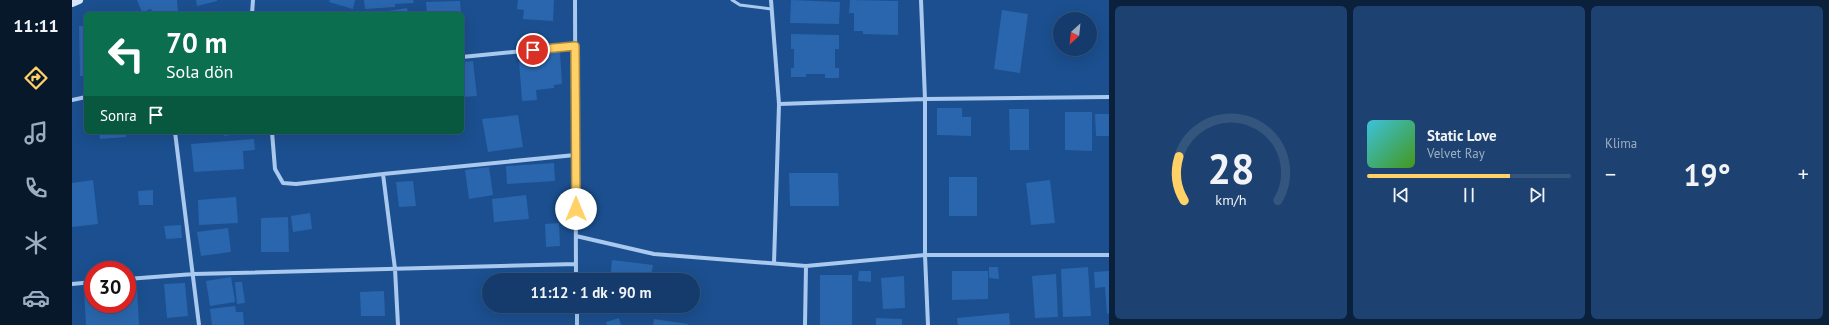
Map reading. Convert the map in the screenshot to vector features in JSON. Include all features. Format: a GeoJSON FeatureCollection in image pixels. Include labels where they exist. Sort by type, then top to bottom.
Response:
{"type":"FeatureCollection","features":[{"type":"Feature","properties":{"kind":"main road"},"geometry":{"type":"LineString","coordinates":[[72,3],[79,0]]}},
{"type":"Feature","properties":{"kind":"street"},"geometry":{"type":"LineString","coordinates":[[252,12],[253,0]]}},
{"type":"Feature","properties":{"kind":"street"},"geometry":{"type":"LineString","coordinates":[[576,0],[576,273]]}},
{"type":"Feature","properties":{"kind":"street"},"geometry":{"type":"LineString","coordinates":[[771,0],[779,104],[774,263]]}},
{"type":"Feature","properties":{"kind":"street"},"geometry":{"type":"LineString","coordinates":[[921,0],[925,99],[925,255],[928,325]]}},
{"type":"Feature","properties":{"kind":"street"},"geometry":{"type":"LineString","coordinates":[[464,56],[575,46]]}},
{"type":"Feature","properties":{"kind":"street"},"geometry":{"type":"LineString","coordinates":[[72,100],[84,97]]}},
{"type":"Feature","properties":{"kind":"street"},"geometry":{"type":"LineString","coordinates":[[779,104],[925,99],[1109,97]]}},
{"type":"Feature","properties":{"kind":"street"},"geometry":{"type":"LineString","coordinates":[[175,134],[194,274],[199,325]]}},
{"type":"Feature","properties":{"kind":"street"},"geometry":{"type":"LineString","coordinates":[[272,134],[274,170],[283,183],[296,184],[575,155]]}},
{"type":"Feature","properties":{"kind":"street"},"geometry":{"type":"LineString","coordinates":[[383,174],[395,269],[398,325]]}},
{"type":"Feature","properties":{"kind":"street"},"geometry":{"type":"LineString","coordinates":[[576,236],[654,254],[806,266],[925,255],[1109,255]]}},
{"type":"Feature","properties":{"kind":"street"},"geometry":{"type":"LineString","coordinates":[[136,278],[194,274],[576,264]]}},
{"type":"Feature","properties":{"kind":"street"},"geometry":{"type":"LineString","coordinates":[[806,266],[806,325]]}},
{"type":"Feature","properties":{"kind":"street"},"geometry":{"type":"LineString","coordinates":[[72,284],[84,283]]}},
{"type":"Feature","properties":{"kind":"street"},"geometry":{"type":"LineString","coordinates":[[577,313],[577,325]]}},
{"type":"Feature","properties":{"kind":"lane"},"geometry":{"type":"LineString","coordinates":[[732,0],[748,6],[771,9]]}},
{"type":"Feature","properties":{"kind":"building"},"geometry":{"type":"Polygon","coordinates":[[[137,0],[177,0],[178,11],[152,12],[151,9],[142,12],[137,0]]]}},
{"type":"Feature","properties":{"kind":"building"},"geometry":{"type":"Polygon","coordinates":[[[196,0],[217,0],[217,1],[197,6],[196,0]]]}},
{"type":"Feature","properties":{"kind":"building"},"geometry":{"type":"Polygon","coordinates":[[[330,0],[355,0],[353,9],[329,2],[330,0]]]}},
{"type":"Feature","properties":{"kind":"building"},"geometry":{"type":"Polygon","coordinates":[[[364,0],[413,0],[414,3],[395,4],[395,7],[365,9],[364,0]]]}},
{"type":"Feature","properties":{"kind":"building"},"geometry":{"type":"Polygon","coordinates":[[[518,0],[554,0],[553,21],[523,19],[524,10],[517,9],[518,0]]]}},
{"type":"Feature","properties":{"kind":"building"},"geometry":{"type":"Polygon","coordinates":[[[791,0],[840,2],[839,24],[790,23],[791,0]]]}},
{"type":"Feature","properties":{"kind":"building"},"geometry":{"type":"Polygon","coordinates":[[[850,0],[898,1],[898,35],[863,34],[863,31],[854,31],[854,13],[849,13],[850,0]]]}},
{"type":"Feature","properties":{"kind":"building"},"geometry":{"type":"Polygon","coordinates":[[[460,1],[461,12],[427,12],[426,2],[460,1]]]}},
{"type":"Feature","properties":{"kind":"building"},"geometry":{"type":"Polygon","coordinates":[[[407,8],[408,12],[382,12],[407,8]]]}},
{"type":"Feature","properties":{"kind":"building"},"geometry":{"type":"Polygon","coordinates":[[[1002,10],[1028,14],[1020,73],[994,69],[1002,10]]]}},
{"type":"Feature","properties":{"kind":"building"},"geometry":{"type":"Polygon","coordinates":[[[79,26],[84,26],[84,76],[80,76],[79,26]]]}},
{"type":"Feature","properties":{"kind":"building"},"geometry":{"type":"Polygon","coordinates":[[[791,34],[839,35],[839,49],[835,49],[835,68],[839,68],[839,78],[825,78],[825,74],[806,74],[806,77],[791,77],[791,68],[794,68],[794,49],[791,49],[791,34]]]}},
{"type":"Feature","properties":{"kind":"building"},"geometry":{"type":"Polygon","coordinates":[[[560,52],[562,84],[554,85],[554,88],[536,90],[537,100],[522,101],[519,61],[535,60],[534,53],[560,52]]]}},
{"type":"Feature","properties":{"kind":"building"},"geometry":{"type":"Polygon","coordinates":[[[473,61],[477,96],[464,97],[464,62],[473,61]]]}},
{"type":"Feature","properties":{"kind":"building"},"geometry":{"type":"Polygon","coordinates":[[[937,108],[962,108],[962,117],[971,117],[971,136],[937,135],[937,108]]]}},
{"type":"Feature","properties":{"kind":"building"},"geometry":{"type":"Polygon","coordinates":[[[1009,109],[1029,109],[1029,150],[1010,150],[1009,109]]]}},
{"type":"Feature","properties":{"kind":"building"},"geometry":{"type":"Polygon","coordinates":[[[1065,112],[1092,112],[1092,151],[1065,150],[1065,112]]]}},
{"type":"Feature","properties":{"kind":"building"},"geometry":{"type":"Polygon","coordinates":[[[1095,114],[1109,114],[1109,136],[1096,136],[1095,114]]]}},
{"type":"Feature","properties":{"kind":"building"},"geometry":{"type":"Polygon","coordinates":[[[518,115],[523,147],[488,152],[482,119],[518,115]]]}},
{"type":"Feature","properties":{"kind":"building"},"geometry":{"type":"Polygon","coordinates":[[[99,134],[126,134],[126,137],[100,139],[99,134]]]}},
{"type":"Feature","properties":{"kind":"building"},"geometry":{"type":"Polygon","coordinates":[[[224,134],[237,134],[224,136],[224,134]]]}},
{"type":"Feature","properties":{"kind":"building"},"geometry":{"type":"Polygon","coordinates":[[[254,139],[255,150],[243,151],[244,169],[194,172],[191,144],[254,139]]]}},
{"type":"Feature","properties":{"kind":"building"},"geometry":{"type":"Polygon","coordinates":[[[554,163],[555,181],[507,184],[506,166],[554,163]]]}},
{"type":"Feature","properties":{"kind":"building"},"geometry":{"type":"Polygon","coordinates":[[[489,167],[493,195],[469,199],[465,170],[489,167]]]}},
{"type":"Feature","properties":{"kind":"building"},"geometry":{"type":"Polygon","coordinates":[[[789,173],[838,173],[839,206],[790,206],[789,173]]]}},
{"type":"Feature","properties":{"kind":"building"},"geometry":{"type":"Polygon","coordinates":[[[949,177],[977,177],[977,216],[949,216],[949,177]]]}},
{"type":"Feature","properties":{"kind":"building"},"geometry":{"type":"Polygon","coordinates":[[[93,180],[98,224],[72,227],[72,183],[93,180]]]}},
{"type":"Feature","properties":{"kind":"building"},"geometry":{"type":"Polygon","coordinates":[[[1050,180],[1055,223],[1031,225],[1026,183],[1050,180]]]}},
{"type":"Feature","properties":{"kind":"building"},"geometry":{"type":"Polygon","coordinates":[[[413,181],[416,206],[399,207],[396,182],[413,181]]]}},
{"type":"Feature","properties":{"kind":"building"},"geometry":{"type":"Polygon","coordinates":[[[153,190],[153,205],[139,205],[138,191],[153,190]]]}},
{"type":"Feature","properties":{"kind":"building"},"geometry":{"type":"Polygon","coordinates":[[[526,195],[529,219],[494,222],[492,199],[526,195]]]}},
{"type":"Feature","properties":{"kind":"building"},"geometry":{"type":"Polygon","coordinates":[[[236,197],[238,223],[199,225],[198,200],[236,197]]]}},
{"type":"Feature","properties":{"kind":"building"},"geometry":{"type":"Polygon","coordinates":[[[310,213],[312,229],[293,232],[291,216],[310,213]]]}},
{"type":"Feature","properties":{"kind":"building"},"geometry":{"type":"Polygon","coordinates":[[[288,217],[289,252],[261,252],[261,218],[288,217]]]}},
{"type":"Feature","properties":{"kind":"building"},"geometry":{"type":"Polygon","coordinates":[[[559,223],[560,246],[546,247],[545,224],[559,223]]]}},
{"type":"Feature","properties":{"kind":"building"},"geometry":{"type":"Polygon","coordinates":[[[181,225],[182,238],[166,239],[164,226],[181,225]]]}},
{"type":"Feature","properties":{"kind":"building"},"geometry":{"type":"Polygon","coordinates":[[[228,228],[231,252],[201,256],[197,232],[228,228]]]}},
{"type":"Feature","properties":{"kind":"building"},"geometry":{"type":"Polygon","coordinates":[[[612,260],[653,265],[652,273],[611,273],[612,260]]]}},
{"type":"Feature","properties":{"kind":"building"},"geometry":{"type":"Polygon","coordinates":[[[989,267],[998,267],[999,279],[989,278],[989,267]]]}},
{"type":"Feature","properties":{"kind":"building"},"geometry":{"type":"Polygon","coordinates":[[[1088,267],[1091,316],[1063,317],[1061,269],[1088,267]]]}},
{"type":"Feature","properties":{"kind":"building"},"geometry":{"type":"Polygon","coordinates":[[[859,271],[871,271],[871,282],[858,281],[859,271]]]}},
{"type":"Feature","properties":{"kind":"building"},"geometry":{"type":"Polygon","coordinates":[[[952,271],[988,271],[988,299],[952,300],[952,271]]]}},
{"type":"Feature","properties":{"kind":"building"},"geometry":{"type":"Polygon","coordinates":[[[1109,271],[1109,313],[1107,314],[1105,287],[1095,288],[1094,272],[1109,271]]]}},
{"type":"Feature","properties":{"kind":"building"},"geometry":{"type":"Polygon","coordinates":[[[1056,274],[1058,317],[1035,318],[1032,276],[1056,274]]]}},
{"type":"Feature","properties":{"kind":"building"},"geometry":{"type":"Polygon","coordinates":[[[820,275],[852,275],[852,325],[820,325],[820,275]]]}},
{"type":"Feature","properties":{"kind":"building"},"geometry":{"type":"Polygon","coordinates":[[[904,276],[905,308],[883,309],[881,278],[904,276]]]}},
{"type":"Feature","properties":{"kind":"building"},"geometry":{"type":"Polygon","coordinates":[[[231,277],[235,302],[210,306],[206,281],[231,277]]]}},
{"type":"Feature","properties":{"kind":"building"},"geometry":{"type":"Polygon","coordinates":[[[235,282],[242,282],[245,303],[237,304],[235,282]]]}},
{"type":"Feature","properties":{"kind":"building"},"geometry":{"type":"Polygon","coordinates":[[[185,283],[188,316],[167,318],[164,284],[185,283]]]}},
{"type":"Feature","properties":{"kind":"building"},"geometry":{"type":"Polygon","coordinates":[[[136,288],[139,325],[86,325],[85,313],[136,313],[136,288]]]}},
{"type":"Feature","properties":{"kind":"building"},"geometry":{"type":"Polygon","coordinates":[[[384,291],[385,316],[361,316],[360,292],[384,291]]]}},
{"type":"Feature","properties":{"kind":"building"},"geometry":{"type":"Polygon","coordinates":[[[235,306],[236,312],[243,312],[244,325],[212,325],[210,309],[235,306]]]}},
{"type":"Feature","properties":{"kind":"building"},"geometry":{"type":"Polygon","coordinates":[[[1009,313],[1010,325],[958,325],[957,318],[1009,313]]]}},
{"type":"Feature","properties":{"kind":"building"},"geometry":{"type":"Polygon","coordinates":[[[619,318],[621,325],[607,325],[606,322],[619,318]]]}},
{"type":"Feature","properties":{"kind":"building"},"geometry":{"type":"Polygon","coordinates":[[[876,318],[902,319],[902,325],[876,325],[876,318]]]}},
{"type":"Feature","properties":{"kind":"building"},"geometry":{"type":"Polygon","coordinates":[[[654,319],[688,324],[688,325],[653,325],[654,319]]]}},
{"type":"Feature","properties":{"kind":"route"},"geometry":{"type":"LineString","coordinates":[[533,50],[575,46],[576,209]]}}]}
